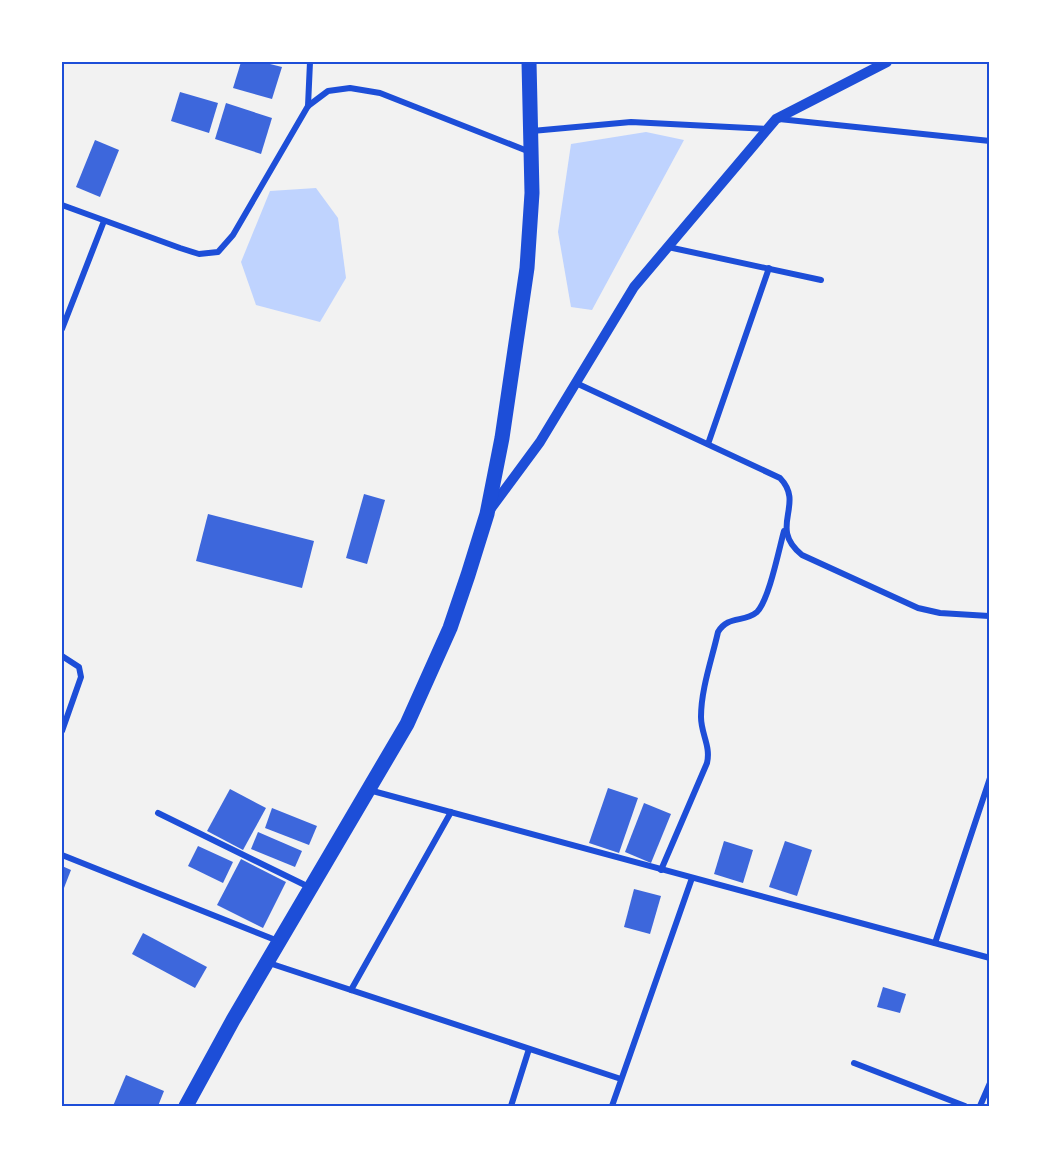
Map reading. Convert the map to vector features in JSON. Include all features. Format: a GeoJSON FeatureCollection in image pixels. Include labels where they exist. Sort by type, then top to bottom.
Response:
{"type":"FeatureCollection","features":[{"type":"Feature","properties":{"kind":"main road"},"geometry":{"type":"LineString","coordinates":[[186,1107],[407,724],[453,617],[487,514],[502,438],[525,279],[532,193],[529,62]]}},
{"type":"Feature","properties":{"kind":"street"},"geometry":{"type":"LineString","coordinates":[[309,106],[310,62]]}},
{"type":"Feature","properties":{"kind":"street"},"geometry":{"type":"LineString","coordinates":[[487,514],[540,442],[634,287],[767,129],[776,119],[887,62]]}},
{"type":"Feature","properties":{"kind":"street"},"geometry":{"type":"LineString","coordinates":[[62,205],[199,254],[218,252],[233,235],[309,106],[328,92],[350,88],[380,93],[531,153]]}},
{"type":"Feature","properties":{"kind":"street"},"geometry":{"type":"LineString","coordinates":[[776,119],[990,141]]}},
{"type":"Feature","properties":{"kind":"street"},"geometry":{"type":"LineString","coordinates":[[531,131],[631,122],[767,129]]}},
{"type":"Feature","properties":{"kind":"street"},"geometry":{"type":"LineString","coordinates":[[62,329],[104,221]]}},
{"type":"Feature","properties":{"kind":"street"},"geometry":{"type":"LineString","coordinates":[[668,247],[821,280]]}},
{"type":"Feature","properties":{"kind":"street"},"geometry":{"type":"LineString","coordinates":[[708,444],[769,268]]}},
{"type":"Feature","properties":{"kind":"street"},"geometry":{"type":"LineString","coordinates":[[576,383],[780,478],[788,486],[790,501],[785,528],[759,610],[748,618],[723,623],[718,632],[701,720],[710,751],[661,870]]}},
{"type":"Feature","properties":{"kind":"street"},"geometry":{"type":"LineString","coordinates":[[785,528],[789,544],[802,555],[918,608],[940,613],[990,616]]}},
{"type":"Feature","properties":{"kind":"street"},"geometry":{"type":"LineString","coordinates":[[62,656],[79,667],[81,677],[62,731]]}},
{"type":"Feature","properties":{"kind":"street"},"geometry":{"type":"LineString","coordinates":[[935,943],[990,778]]}},
{"type":"Feature","properties":{"kind":"street"},"geometry":{"type":"LineString","coordinates":[[369,790],[990,958]]}},
{"type":"Feature","properties":{"kind":"street"},"geometry":{"type":"LineString","coordinates":[[158,813],[312,889]]}},
{"type":"Feature","properties":{"kind":"street"},"geometry":{"type":"LineString","coordinates":[[351,990],[451,813]]}},
{"type":"Feature","properties":{"kind":"street"},"geometry":{"type":"LineString","coordinates":[[62,855],[281,942]]}},
{"type":"Feature","properties":{"kind":"street"},"geometry":{"type":"LineString","coordinates":[[612,1107],[692,878]]}},
{"type":"Feature","properties":{"kind":"street"},"geometry":{"type":"LineString","coordinates":[[268,963],[621,1079]]}},
{"type":"Feature","properties":{"kind":"street"},"geometry":{"type":"LineString","coordinates":[[511,1107],[529,1048]]}},
{"type":"Feature","properties":{"kind":"street"},"geometry":{"type":"LineString","coordinates":[[854,1063],[965,1107]]}},
{"type":"Feature","properties":{"kind":"street"},"geometry":{"type":"LineString","coordinates":[[980,1107],[990,1083]]}},
{"type":"Feature","properties":{"kind":"water"},"geometry":{"type":"Polygon","coordinates":[[[646,132],[684,140],[592,310],[571,307],[558,232],[571,144],[646,132]]]}},
{"type":"Feature","properties":{"kind":"water"},"geometry":{"type":"Polygon","coordinates":[[[316,188],[338,218],[346,278],[320,322],[256,305],[241,262],[270,191],[316,188]]]}},
{"type":"Feature","properties":{"kind":"building"},"geometry":{"type":"Polygon","coordinates":[[[241,62],[262,62],[282,67],[272,99],[233,88],[241,62]]]}},
{"type":"Feature","properties":{"kind":"building"},"geometry":{"type":"Polygon","coordinates":[[[180,92],[218,103],[209,133],[171,121],[180,92]]]}},
{"type":"Feature","properties":{"kind":"building"},"geometry":{"type":"Polygon","coordinates":[[[226,103],[272,118],[261,154],[215,139],[226,103]]]}},
{"type":"Feature","properties":{"kind":"building"},"geometry":{"type":"Polygon","coordinates":[[[95,140],[119,150],[100,197],[76,187],[95,140]]]}},
{"type":"Feature","properties":{"kind":"building"},"geometry":{"type":"Polygon","coordinates":[[[364,494],[385,500],[367,564],[346,558],[364,494]]]}},
{"type":"Feature","properties":{"kind":"building"},"geometry":{"type":"Polygon","coordinates":[[[208,514],[314,541],[302,588],[196,561],[208,514]]]}},
{"type":"Feature","properties":{"kind":"building"},"geometry":{"type":"Polygon","coordinates":[[[608,788],[638,798],[619,853],[589,843],[608,788]]]}},
{"type":"Feature","properties":{"kind":"building"},"geometry":{"type":"Polygon","coordinates":[[[230,789],[266,808],[243,850],[207,831],[230,789]]]}},
{"type":"Feature","properties":{"kind":"building"},"geometry":{"type":"Polygon","coordinates":[[[644,803],[671,814],[651,863],[625,852],[644,803]]]}},
{"type":"Feature","properties":{"kind":"building"},"geometry":{"type":"Polygon","coordinates":[[[272,808],[317,826],[309,845],[265,828],[272,808]]]}},
{"type":"Feature","properties":{"kind":"building"},"geometry":{"type":"Polygon","coordinates":[[[258,832],[302,851],[295,867],[251,849],[258,832]]]}},
{"type":"Feature","properties":{"kind":"building"},"geometry":{"type":"Polygon","coordinates":[[[724,841],[753,850],[743,883],[714,874],[724,841]]]}},
{"type":"Feature","properties":{"kind":"building"},"geometry":{"type":"Polygon","coordinates":[[[785,841],[812,850],[797,896],[769,887],[785,841]]]}},
{"type":"Feature","properties":{"kind":"building"},"geometry":{"type":"Polygon","coordinates":[[[198,846],[233,862],[223,883],[188,866],[198,846]]]}},
{"type":"Feature","properties":{"kind":"building"},"geometry":{"type":"Polygon","coordinates":[[[241,859],[286,882],[263,928],[217,905],[241,859]]]}},
{"type":"Feature","properties":{"kind":"building"},"geometry":{"type":"Polygon","coordinates":[[[62,866],[71,870],[62,893],[62,866]]]}},
{"type":"Feature","properties":{"kind":"building"},"geometry":{"type":"Polygon","coordinates":[[[634,889],[661,896],[650,934],[624,927],[634,889]]]}},
{"type":"Feature","properties":{"kind":"building"},"geometry":{"type":"Polygon","coordinates":[[[143,933],[207,967],[195,988],[132,954],[143,933]]]}},
{"type":"Feature","properties":{"kind":"building"},"geometry":{"type":"Polygon","coordinates":[[[883,987],[906,994],[900,1013],[877,1007],[883,987]]]}},
{"type":"Feature","properties":{"kind":"building"},"geometry":{"type":"Polygon","coordinates":[[[126,1075],[164,1091],[158,1106],[113,1106],[126,1075]]]}}]}
